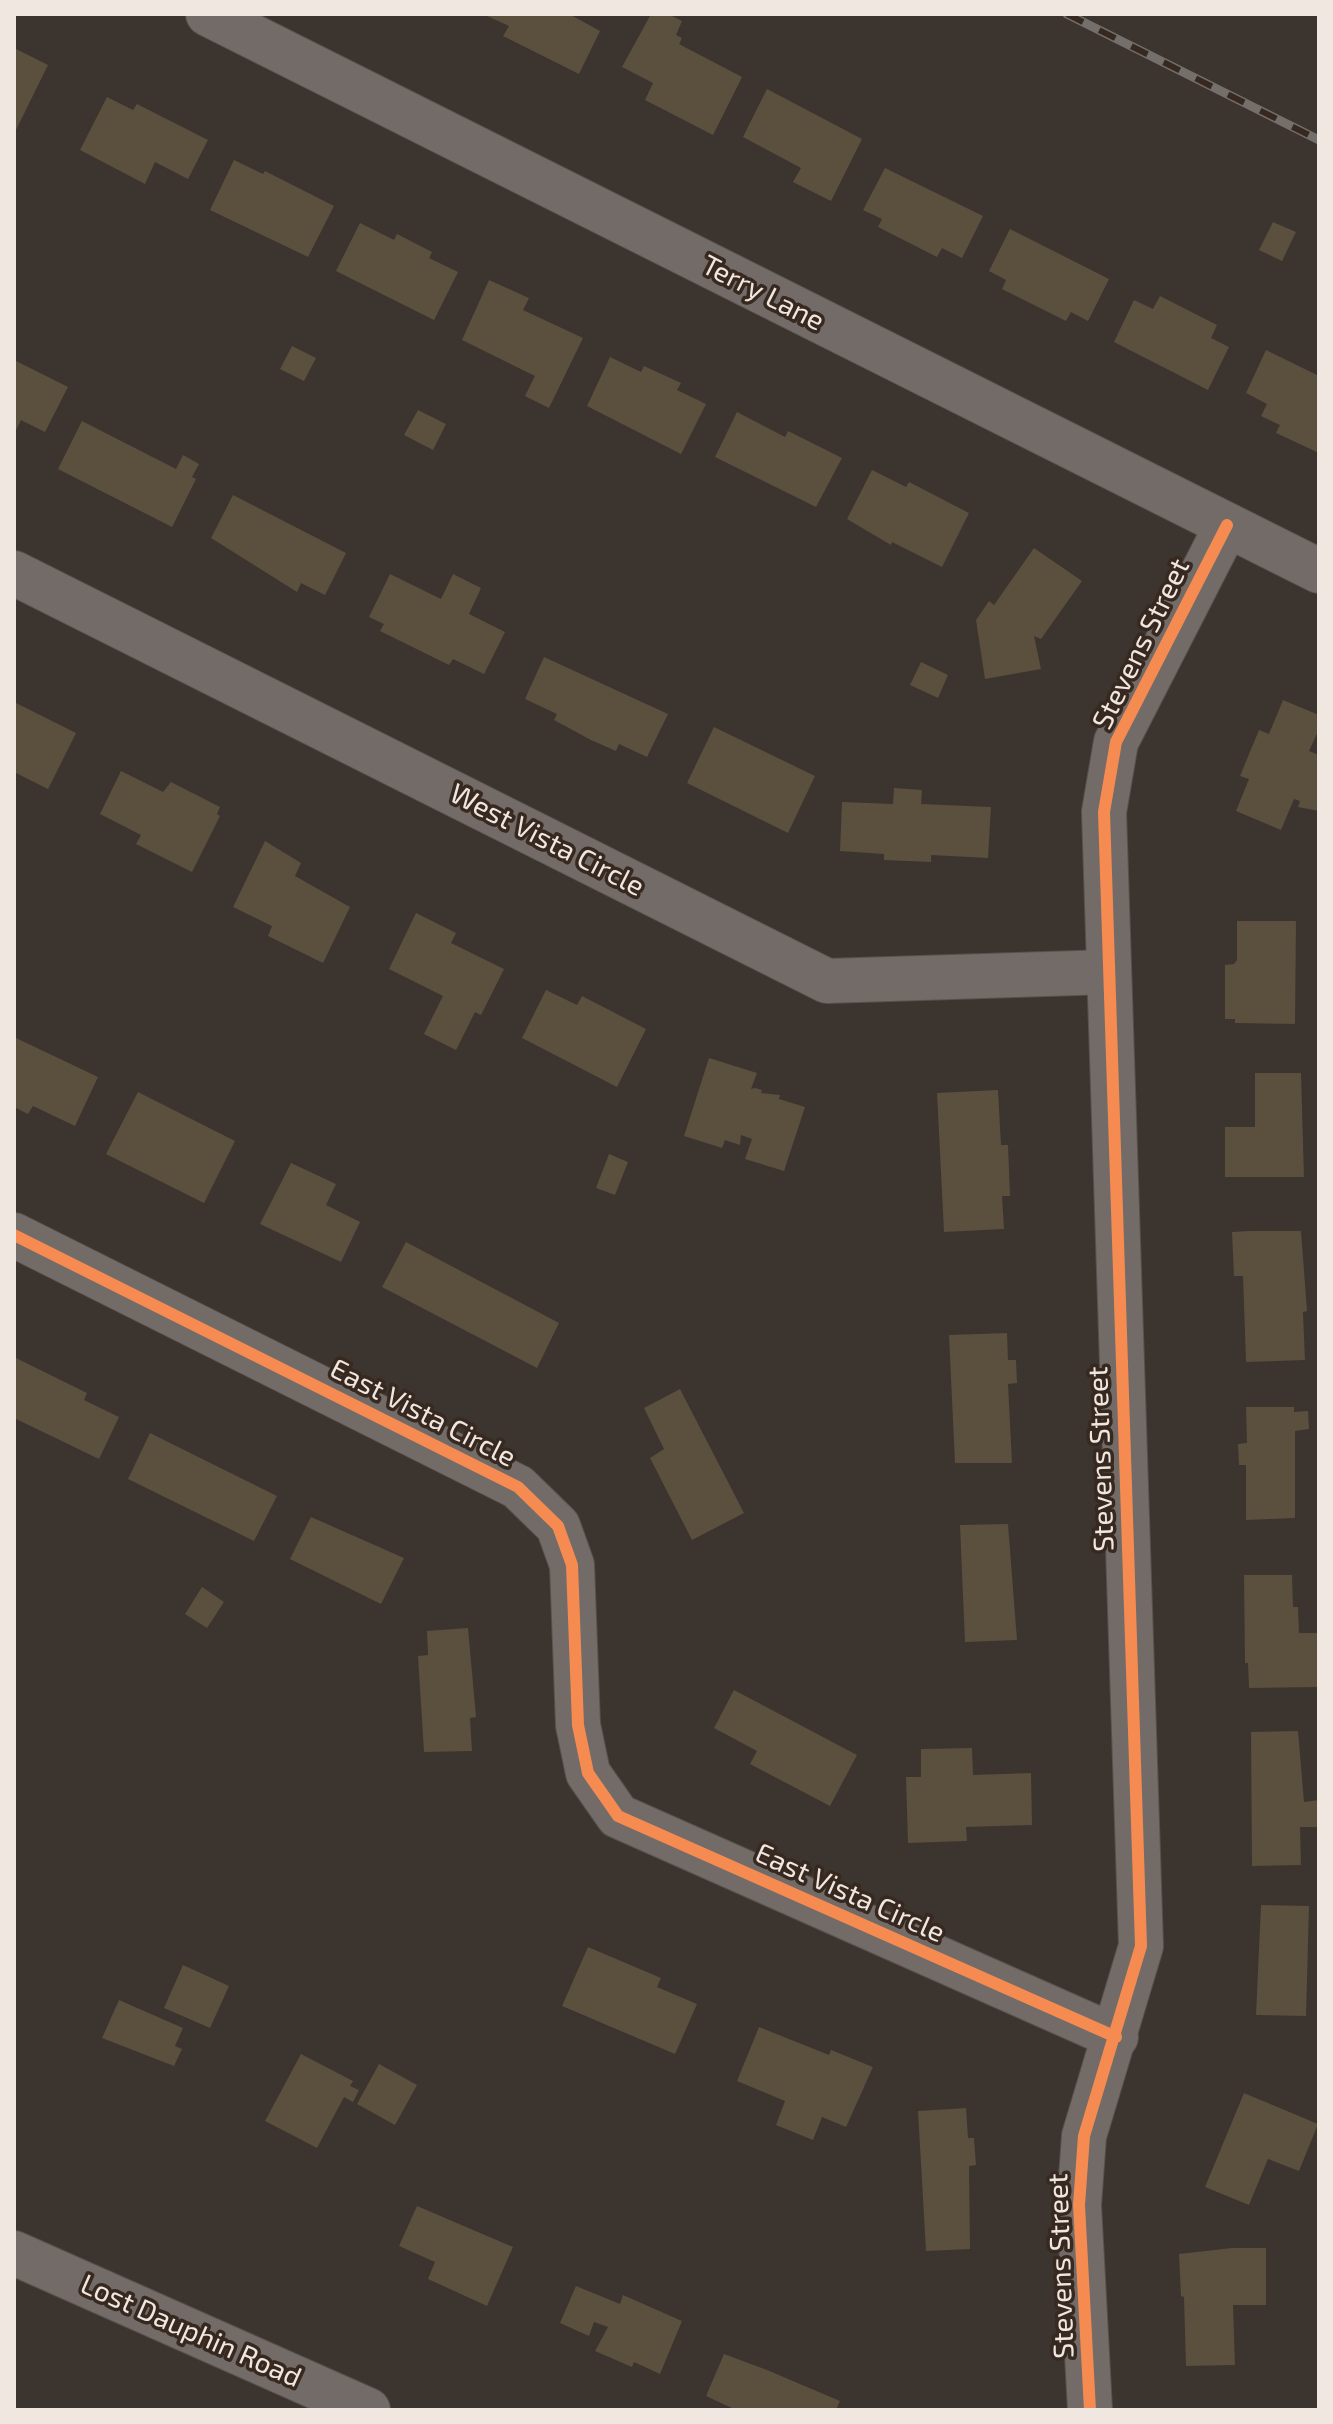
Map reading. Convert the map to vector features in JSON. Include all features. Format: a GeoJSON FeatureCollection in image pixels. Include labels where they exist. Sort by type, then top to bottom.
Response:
{"type":"FeatureCollection","features":[{"type":"Feature","properties":{"kind":"street","name":"Terry Lane"},"geometry":{"type":"LineString","coordinates":[[208,14],[1319,571]]}},
{"type":"Feature","properties":{"kind":"street","name":"Stevens Street"},"geometry":{"type":"LineString","coordinates":[[1090,2410],[1079,2205],[1084,2136],[1141,1946],[1104,812],[1116,742],[1227,525]]}},
{"type":"Feature","properties":{"kind":"street","name":"West Vista Circle"},"geometry":{"type":"LineString","coordinates":[[14,573],[827,981],[1109,972]]}},
{"type":"Feature","properties":{"kind":"street","name":"East Vista Circle"},"geometry":{"type":"LineString","coordinates":[[14,1235],[518,1487],[558,1526],[572,1565],[578,1725],[588,1773],[618,1816],[1116,2037]]}},
{"type":"Feature","properties":{"kind":"street","name":"Lost Dauphin Road"},"geometry":{"type":"LineString","coordinates":[[14,2253],[368,2410]]}},
{"type":"Feature","properties":{"kind":"building"},"geometry":{"type":"Polygon","coordinates":[[[483,14],[569,14],[600,31],[579,74],[503,36],[509,26],[483,14]]]}},
{"type":"Feature","properties":{"kind":"building"},"geometry":{"type":"Polygon","coordinates":[[[651,14],[668,14],[682,21],[676,35],[682,38],[679,44],[742,77],[713,135],[645,100],[653,83],[622,67],[651,14]]]}},
{"type":"Feature","properties":{"kind":"building"},"geometry":{"type":"Polygon","coordinates":[[[14,48],[48,65],[14,134],[14,48]]]}},
{"type":"Feature","properties":{"kind":"building"},"geometry":{"type":"Polygon","coordinates":[[[767,89],[862,139],[831,201],[793,182],[801,168],[743,137],[767,89]]]}},
{"type":"Feature","properties":{"kind":"building"},"geometry":{"type":"Polygon","coordinates":[[[107,97],[133,110],[137,104],[208,140],[188,179],[155,162],[145,184],[80,150],[107,97]]]}},
{"type":"Feature","properties":{"kind":"building"},"geometry":{"type":"Polygon","coordinates":[[[234,160],[263,174],[265,171],[334,206],[308,257],[210,210],[234,160]]]}},
{"type":"Feature","properties":{"kind":"building"},"geometry":{"type":"Polygon","coordinates":[[[885,168],[983,216],[962,258],[942,248],[937,257],[878,227],[882,219],[863,210],[885,168]]]}},
{"type":"Feature","properties":{"kind":"building"},"geometry":{"type":"Polygon","coordinates":[[[1273,222],[1296,232],[1282,261],[1259,250],[1273,222]]]}},
{"type":"Feature","properties":{"kind":"building"},"geometry":{"type":"Polygon","coordinates":[[[360,223],[394,240],[397,234],[432,252],[429,258],[458,272],[434,320],[336,271],[360,223]]]}},
{"type":"Feature","properties":{"kind":"building"},"geometry":{"type":"Polygon","coordinates":[[[1010,229],[1109,279],[1088,321],[1071,312],[1066,321],[1002,289],[1006,280],[989,271],[1010,229]]]}},
{"type":"Feature","properties":{"kind":"building"},"geometry":{"type":"Polygon","coordinates":[[[489,280],[529,298],[523,310],[583,338],[549,408],[525,396],[535,376],[462,340],[489,280]]]}},
{"type":"Feature","properties":{"kind":"building"},"geometry":{"type":"Polygon","coordinates":[[[1160,296],[1217,325],[1211,338],[1229,347],[1208,390],[1114,342],[1134,300],[1153,309],[1160,296]]]}},
{"type":"Feature","properties":{"kind":"building"},"geometry":{"type":"Polygon","coordinates":[[[292,346],[316,358],[304,381],[280,369],[292,346]]]}},
{"type":"Feature","properties":{"kind":"building"},"geometry":{"type":"Polygon","coordinates":[[[1266,350],[1319,376],[1319,453],[1276,433],[1280,425],[1261,416],[1267,404],[1246,393],[1266,350]]]}},
{"type":"Feature","properties":{"kind":"building"},"geometry":{"type":"Polygon","coordinates":[[[610,357],[641,372],[644,366],[681,383],[677,390],[706,404],[681,454],[587,406],[610,357]]]}},
{"type":"Feature","properties":{"kind":"building"},"geometry":{"type":"Polygon","coordinates":[[[14,360],[68,387],[45,432],[21,420],[14,434],[14,360]]]}},
{"type":"Feature","properties":{"kind":"building"},"geometry":{"type":"Polygon","coordinates":[[[418,410],[446,424],[433,450],[404,435],[418,410]]]}},
{"type":"Feature","properties":{"kind":"building"},"geometry":{"type":"Polygon","coordinates":[[[737,412],[785,437],[788,431],[842,458],[816,507],[715,457],[737,412]]]}},
{"type":"Feature","properties":{"kind":"building"},"geometry":{"type":"Polygon","coordinates":[[[82,421],[176,469],[183,455],[199,464],[192,477],[196,479],[172,527],[58,469],[82,421]]]}},
{"type":"Feature","properties":{"kind":"building"},"geometry":{"type":"Polygon","coordinates":[[[872,470],[906,487],[909,482],[969,513],[942,567],[892,542],[891,545],[847,519],[872,470]]]}},
{"type":"Feature","properties":{"kind":"building"},"geometry":{"type":"Polygon","coordinates":[[[233,495],[346,553],[325,595],[301,583],[297,592],[211,538],[233,495]]]}},
{"type":"Feature","properties":{"kind":"building"},"geometry":{"type":"Polygon","coordinates":[[[1034,548],[1082,581],[1041,639],[1034,636],[1041,669],[985,679],[976,620],[989,601],[994,605],[1034,548]]]}},
{"type":"Feature","properties":{"kind":"building"},"geometry":{"type":"Polygon","coordinates":[[[390,574],[441,599],[453,574],[481,588],[469,614],[505,632],[484,674],[453,659],[449,665],[380,631],[384,624],[369,617],[390,574]]]}},
{"type":"Feature","properties":{"kind":"building"},"geometry":{"type":"Polygon","coordinates":[[[544,657],[668,714],[647,757],[619,744],[616,751],[591,740],[554,720],[557,714],[525,699],[544,657]]]}},
{"type":"Feature","properties":{"kind":"building"},"geometry":{"type":"Polygon","coordinates":[[[921,662],[948,675],[938,698],[910,685],[921,662]]]}},
{"type":"Feature","properties":{"kind":"building"},"geometry":{"type":"Polygon","coordinates":[[[1283,700],[1319,715],[1319,729],[1309,751],[1319,755],[1319,811],[1298,807],[1300,801],[1294,799],[1281,830],[1236,811],[1249,779],[1240,776],[1259,730],[1269,734],[1283,700]]]}},
{"type":"Feature","properties":{"kind":"building"},"geometry":{"type":"Polygon","coordinates":[[[14,702],[76,733],[48,789],[14,772],[14,702]]]}},
{"type":"Feature","properties":{"kind":"building"},"geometry":{"type":"Polygon","coordinates":[[[714,727],[815,776],[788,833],[687,783],[714,727]]]}},
{"type":"Feature","properties":{"kind":"building"},"geometry":{"type":"Polygon","coordinates":[[[121,771],[163,792],[171,782],[220,807],[217,814],[220,816],[192,872],[136,844],[141,835],[100,814],[121,771]]]}},
{"type":"Feature","properties":{"kind":"building"},"geometry":{"type":"Polygon","coordinates":[[[894,788],[922,790],[921,804],[991,807],[988,858],[931,855],[931,862],[884,860],[884,854],[840,851],[842,802],[893,804],[894,788]]]}},
{"type":"Feature","properties":{"kind":"building"},"geometry":{"type":"Polygon","coordinates":[[[265,841],[301,863],[295,876],[350,907],[323,963],[268,936],[272,926],[233,907],[265,841]]]}},
{"type":"Feature","properties":{"kind":"building"},"geometry":{"type":"Polygon","coordinates":[[[416,913],[456,933],[451,943],[504,969],[481,1015],[475,1012],[456,1050],[424,1034],[443,996],[389,969],[416,913]]]}},
{"type":"Feature","properties":{"kind":"building"},"geometry":{"type":"Polygon","coordinates":[[[1237,921],[1296,921],[1295,1024],[1235,1023],[1235,1019],[1225,1019],[1225,965],[1234,964],[1237,960],[1237,921]]]}},
{"type":"Feature","properties":{"kind":"building"},"geometry":{"type":"Polygon","coordinates":[[[546,990],[577,1005],[582,996],[646,1029],[617,1087],[522,1038],[546,990]]]}},
{"type":"Feature","properties":{"kind":"building"},"geometry":{"type":"Polygon","coordinates":[[[14,1037],[98,1077],[75,1126],[33,1106],[28,1114],[14,1107],[14,1037]]]}},
{"type":"Feature","properties":{"kind":"building"},"geometry":{"type":"Polygon","coordinates":[[[709,1058],[757,1073],[751,1089],[780,1095],[779,1099],[805,1107],[784,1171],[745,1159],[752,1139],[741,1135],[740,1145],[725,1140],[722,1148],[684,1136],[709,1058]]]}},
{"type":"Feature","properties":{"kind":"building"},"geometry":{"type":"Polygon","coordinates":[[[1255,1073],[1301,1073],[1304,1177],[1225,1177],[1225,1127],[1255,1127],[1255,1073]]]}},
{"type":"Feature","properties":{"kind":"building"},"geometry":{"type":"Polygon","coordinates":[[[998,1090],[1001,1145],[1008,1145],[1010,1196],[1002,1196],[1004,1229],[944,1232],[937,1093],[998,1090]]]}},
{"type":"Feature","properties":{"kind":"building"},"geometry":{"type":"Polygon","coordinates":[[[138,1092],[235,1141],[204,1203],[106,1154],[138,1092]]]}},
{"type":"Feature","properties":{"kind":"building"},"geometry":{"type":"Polygon","coordinates":[[[609,1154],[628,1162],[615,1195],[596,1188],[609,1154]]]}},
{"type":"Feature","properties":{"kind":"building"},"geometry":{"type":"Polygon","coordinates":[[[291,1163],[336,1184],[326,1205],[360,1222],[341,1262],[260,1224],[291,1163]]]}},
{"type":"Feature","properties":{"kind":"building"},"geometry":{"type":"Polygon","coordinates":[[[1301,1231],[1307,1311],[1303,1312],[1305,1360],[1246,1362],[1243,1276],[1234,1276],[1232,1232],[1301,1231]]]}},
{"type":"Feature","properties":{"kind":"building"},"geometry":{"type":"Polygon","coordinates":[[[406,1242],[559,1323],[537,1368],[382,1287],[406,1242]]]}},
{"type":"Feature","properties":{"kind":"building"},"geometry":{"type":"Polygon","coordinates":[[[1007,1333],[1008,1360],[1016,1360],[1017,1383],[1008,1384],[1012,1463],[955,1463],[949,1335],[1007,1333]]]}},
{"type":"Feature","properties":{"kind":"building"},"geometry":{"type":"Polygon","coordinates":[[[14,1357],[87,1393],[84,1400],[119,1417],[99,1459],[14,1418],[14,1357]]]}},
{"type":"Feature","properties":{"kind":"building"},"geometry":{"type":"Polygon","coordinates":[[[680,1389],[744,1513],[692,1540],[650,1458],[664,1449],[644,1408],[680,1389]]]}},
{"type":"Feature","properties":{"kind":"building"},"geometry":{"type":"Polygon","coordinates":[[[1246,1407],[1294,1407],[1294,1412],[1308,1411],[1309,1429],[1295,1431],[1295,1518],[1246,1520],[1246,1465],[1239,1465],[1238,1444],[1247,1443],[1246,1407]]]}},
{"type":"Feature","properties":{"kind":"building"},"geometry":{"type":"Polygon","coordinates":[[[150,1433],[277,1496],[254,1541],[128,1479],[150,1433]]]}},
{"type":"Feature","properties":{"kind":"building"},"geometry":{"type":"Polygon","coordinates":[[[311,1517],[404,1558],[381,1604],[290,1559],[311,1517]]]}},
{"type":"Feature","properties":{"kind":"building"},"geometry":{"type":"Polygon","coordinates":[[[1008,1524],[1017,1640],[965,1642],[960,1525],[1008,1524]]]}},
{"type":"Feature","properties":{"kind":"building"},"geometry":{"type":"Polygon","coordinates":[[[1244,1575],[1292,1575],[1293,1607],[1298,1607],[1299,1633],[1319,1633],[1319,1687],[1249,1688],[1248,1663],[1245,1663],[1244,1575]]]}},
{"type":"Feature","properties":{"kind":"building"},"geometry":{"type":"Polygon","coordinates":[[[202,1587],[224,1602],[207,1628],[185,1614],[202,1587]]]}},
{"type":"Feature","properties":{"kind":"building"},"geometry":{"type":"Polygon","coordinates":[[[468,1628],[476,1717],[470,1718],[472,1751],[424,1752],[418,1656],[428,1655],[427,1631],[468,1628]]]}},
{"type":"Feature","properties":{"kind":"building"},"geometry":{"type":"Polygon","coordinates":[[[734,1690],[857,1755],[830,1806],[750,1764],[757,1751],[714,1728],[734,1690]]]}},
{"type":"Feature","properties":{"kind":"building"},"geometry":{"type":"Polygon","coordinates":[[[1298,1731],[1304,1802],[1319,1800],[1319,1827],[1300,1827],[1301,1865],[1252,1866],[1251,1732],[1298,1731]]]}},
{"type":"Feature","properties":{"kind":"building"},"geometry":{"type":"Polygon","coordinates":[[[972,1748],[973,1775],[1031,1773],[1032,1825],[966,1827],[967,1841],[908,1843],[906,1777],[921,1777],[921,1749],[972,1748]]]}},
{"type":"Feature","properties":{"kind":"building"},"geometry":{"type":"Polygon","coordinates":[[[1261,1905],[1309,1906],[1306,2016],[1256,2015],[1261,1905]]]}},
{"type":"Feature","properties":{"kind":"building"},"geometry":{"type":"Polygon","coordinates":[[[588,1947],[661,1978],[657,1987],[697,2004],[675,2054],[562,2006],[588,1947]]]}},
{"type":"Feature","properties":{"kind":"building"},"geometry":{"type":"Polygon","coordinates":[[[183,1965],[229,1986],[210,2028],[164,2008],[183,1965]]]}},
{"type":"Feature","properties":{"kind":"building"},"geometry":{"type":"Polygon","coordinates":[[[119,2000],[183,2028],[175,2046],[182,2049],[174,2066],[102,2038],[119,2000]]]}},
{"type":"Feature","properties":{"kind":"building"},"geometry":{"type":"Polygon","coordinates":[[[759,2027],[829,2055],[831,2050],[873,2067],[846,2127],[822,2117],[813,2140],[776,2125],[785,2101],[737,2081],[759,2027]]]}},
{"type":"Feature","properties":{"kind":"building"},"geometry":{"type":"Polygon","coordinates":[[[301,2054],[353,2081],[350,2086],[359,2090],[353,2102],[344,2097],[317,2148],[265,2121],[301,2054]]]}},
{"type":"Feature","properties":{"kind":"building"},"geometry":{"type":"Polygon","coordinates":[[[379,2064],[417,2085],[395,2125],[357,2104],[379,2064]]]}},
{"type":"Feature","properties":{"kind":"building"},"geometry":{"type":"Polygon","coordinates":[[[1244,2093],[1318,2124],[1299,2171],[1268,2159],[1249,2205],[1205,2187],[1244,2093]]]}},
{"type":"Feature","properties":{"kind":"building"},"geometry":{"type":"Polygon","coordinates":[[[966,2108],[968,2138],[974,2138],[976,2165],[969,2166],[970,2249],[926,2251],[918,2111],[966,2108]]]}},
{"type":"Feature","properties":{"kind":"building"},"geometry":{"type":"Polygon","coordinates":[[[417,2206],[513,2247],[487,2306],[428,2279],[435,2262],[399,2246],[417,2206]]]}},
{"type":"Feature","properties":{"kind":"building"},"geometry":{"type":"Polygon","coordinates":[[[1266,2248],[1266,2305],[1233,2305],[1235,2365],[1186,2366],[1179,2254],[1266,2248]]]}},
{"type":"Feature","properties":{"kind":"building"},"geometry":{"type":"Polygon","coordinates":[[[576,2286],[620,2304],[623,2295],[682,2321],[660,2374],[634,2362],[632,2367],[595,2351],[608,2327],[594,2322],[589,2336],[560,2323],[576,2286]]]}},
{"type":"Feature","properties":{"kind":"building"},"geometry":{"type":"Polygon","coordinates":[[[724,2354],[840,2401],[836,2410],[736,2410],[706,2396],[724,2354]]]}},
{"type":"Feature","properties":{"kind":"railway"},"geometry":{"type":"LineString","coordinates":[[1067,14],[1319,140]]}},
{"type":"Feature","properties":{"kind":"cycle path"},"geometry":{"type":"LineString","coordinates":[[1090,2410],[1079,2205],[1084,2136],[1141,1946],[1104,812],[1116,742],[1227,525]]}},
{"type":"Feature","properties":{"kind":"cycle path"},"geometry":{"type":"LineString","coordinates":[[14,1235],[518,1487],[558,1526],[572,1565],[578,1725],[588,1773],[618,1816],[1116,2037]]}}]}
